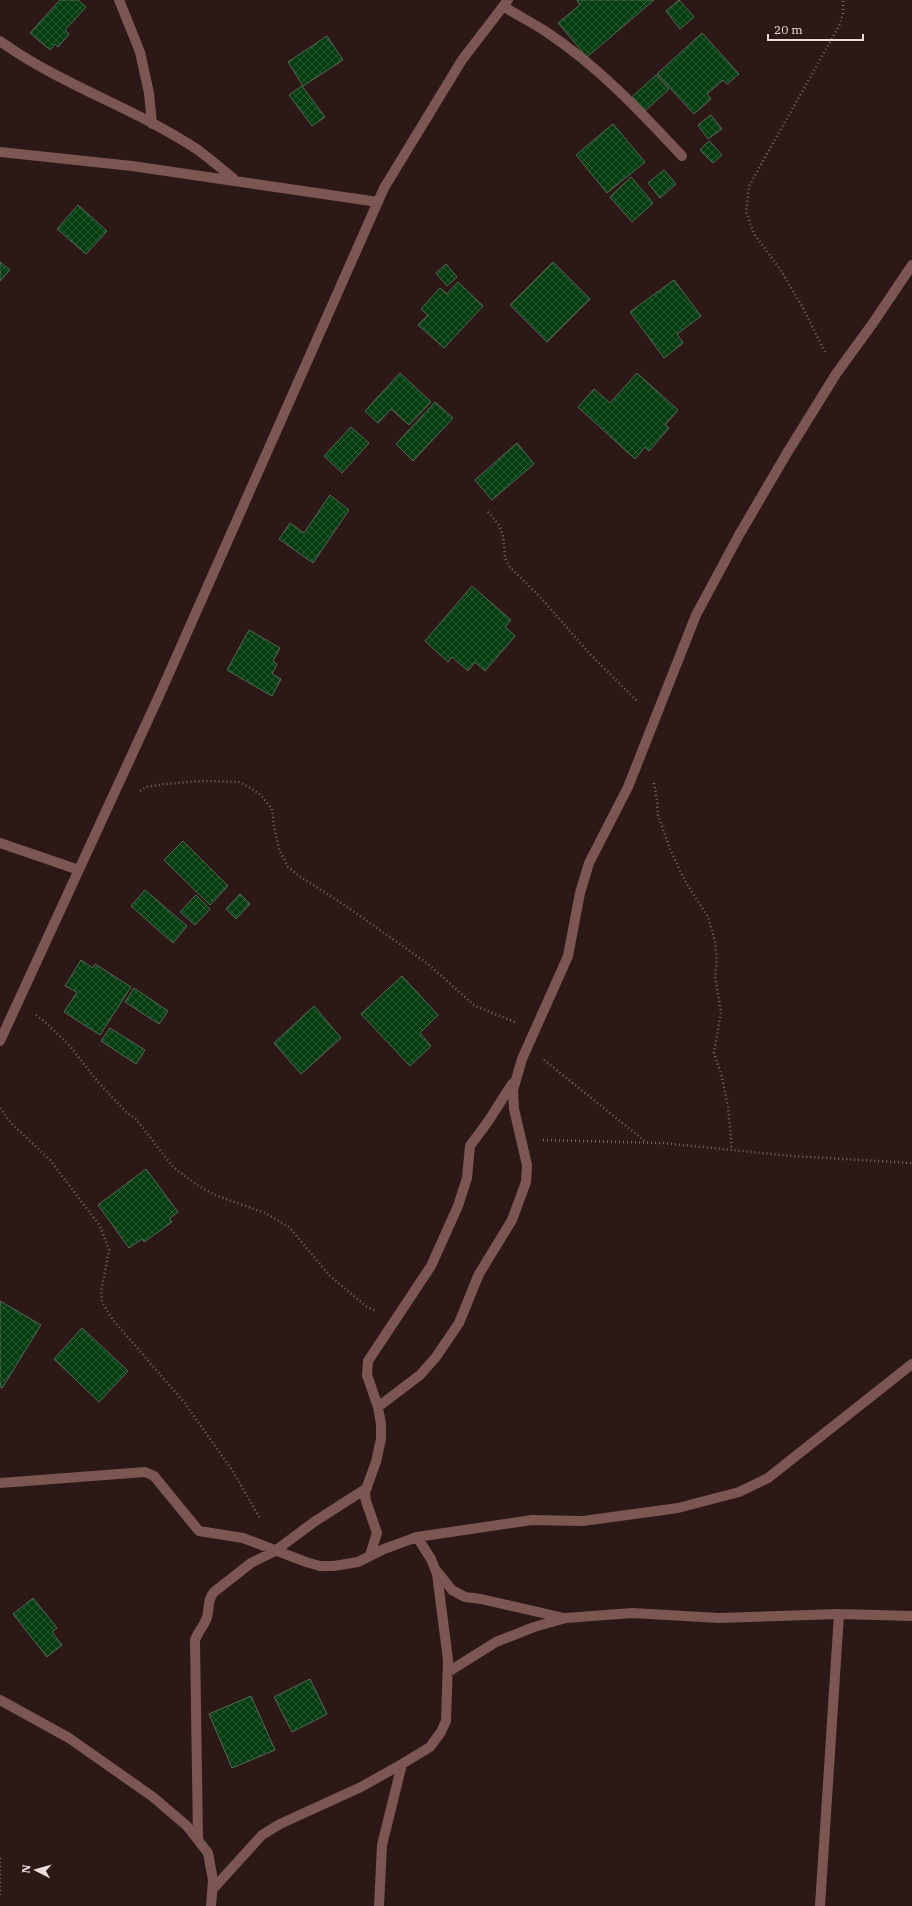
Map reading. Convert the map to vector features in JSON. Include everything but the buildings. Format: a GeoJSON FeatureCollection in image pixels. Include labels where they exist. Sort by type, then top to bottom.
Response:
{"type":"FeatureCollection","features":[{"type":"Feature","properties":{"kind":"street"},"geometry":{"type":"LineString","coordinates":[[119,0],[140,52],[149,93],[152,124]]}},
{"type":"Feature","properties":{"kind":"street"},"geometry":{"type":"LineString","coordinates":[[0,1041],[159,696],[384,188],[462,60],[505,3],[545,31],[597,71],[636,108],[682,156]]}},
{"type":"Feature","properties":{"kind":"street"},"geometry":{"type":"LineString","coordinates":[[0,41],[58,76],[152,124],[198,150],[235,180]]}},
{"type":"Feature","properties":{"kind":"street"},"geometry":{"type":"LineString","coordinates":[[0,152],[132,166],[378,202]]}},
{"type":"Feature","properties":{"kind":"street"},"geometry":{"type":"LineString","coordinates":[[378,1407],[420,1375],[436,1357],[459,1323],[479,1274],[512,1220],[526,1182],[527,1165],[512,1100],[513,1090],[528,1048],[568,956],[580,893],[589,863],[628,786],[696,615],[739,535],[787,453],[836,374],[873,324],[912,265]]}},
{"type":"Feature","properties":{"kind":"street"},"geometry":{"type":"LineString","coordinates":[[0,843],[79,870]]}},
{"type":"Feature","properties":{"kind":"street"},"geometry":{"type":"LineString","coordinates":[[370,1555],[377,1533],[366,1501],[367,1488],[381,1439],[378,1407],[367,1375],[368,1361],[432,1266],[458,1206],[467,1178],[470,1146],[518,1075]]}},
{"type":"Feature","properties":{"kind":"street"},"geometry":{"type":"LineString","coordinates":[[0,1483],[145,1472],[154,1476],[199,1531],[243,1538],[274,1551],[320,1566],[348,1565],[417,1537],[532,1520],[583,1521],[645,1513],[678,1508],[739,1492],[768,1478],[912,1364]]}},
{"type":"Feature","properties":{"kind":"street"},"geometry":{"type":"LineString","coordinates":[[198,1840],[195,1640],[199,1630],[207,1618],[208,1601],[214,1592],[251,1563],[274,1551],[314,1522],[367,1488]]}},
{"type":"Feature","properties":{"kind":"street"},"geometry":{"type":"LineString","coordinates":[[213,1889],[262,1835],[280,1824],[361,1787],[402,1764],[430,1746],[441,1732],[446,1721],[448,1672],[437,1574],[431,1559],[417,1537]]}},
{"type":"Feature","properties":{"kind":"street"},"geometry":{"type":"LineString","coordinates":[[434,1566],[452,1590],[465,1597],[566,1618]]}},
{"type":"Feature","properties":{"kind":"street"},"geometry":{"type":"LineString","coordinates":[[448,1672],[496,1642],[534,1627],[566,1618],[632,1613],[719,1618],[839,1614],[912,1616]]}},
{"type":"Feature","properties":{"kind":"street"},"geometry":{"type":"LineString","coordinates":[[820,1906],[839,1614]]}},
{"type":"Feature","properties":{"kind":"street"},"geometry":{"type":"LineString","coordinates":[[0,1700],[69,1738],[140,1788],[187,1826],[208,1853],[213,1889],[211,1906]]}},
{"type":"Feature","properties":{"kind":"street"},"geometry":{"type":"LineString","coordinates":[[379,1906],[382,1845],[402,1764]]}},
{"type":"Feature","properties":{"kind":"path"},"geometry":{"type":"LineString","coordinates":[[836,374],[802,306],[780,269],[754,234],[746,212],[750,186],[839,26],[843,14],[843,0]]}},
{"type":"Feature","properties":{"kind":"path"},"geometry":{"type":"LineString","coordinates":[[488,512],[499,525],[504,536],[505,558],[509,566],[542,599],[590,654],[655,720]]}},
{"type":"Feature","properties":{"kind":"path"},"geometry":{"type":"LineString","coordinates":[[640,756],[654,783],[658,800],[658,816],[670,849],[685,880],[708,917],[715,940],[717,960],[715,977],[721,1012],[714,1053],[722,1077],[728,1107],[732,1150]]}},
{"type":"Feature","properties":{"kind":"path"},"geometry":{"type":"LineString","coordinates":[[107,808],[146,787],[165,784],[202,781],[239,782],[249,787],[261,795],[272,809],[279,849],[288,867],[428,964],[475,1006],[512,1020],[534,1034]]}},
{"type":"Feature","properties":{"kind":"path"},"geometry":{"type":"LineString","coordinates":[[18,1003],[44,1021],[69,1045],[98,1082],[125,1111],[136,1119],[173,1167],[197,1185],[215,1195],[266,1212],[289,1227],[330,1276],[367,1307],[396,1320]]}},
{"type":"Feature","properties":{"kind":"path"},"geometry":{"type":"LineString","coordinates":[[528,1048],[646,1142]]}},
{"type":"Feature","properties":{"kind":"path"},"geometry":{"type":"LineString","coordinates":[[0,1108],[10,1122],[50,1160],[100,1226],[109,1250],[101,1292],[102,1302],[113,1320],[184,1402],[232,1470],[270,1538],[274,1551]]}},
{"type":"Feature","properties":{"kind":"path"},"geometry":{"type":"LineString","coordinates":[[521,1139],[646,1142],[792,1156],[912,1163]]}},
{"type":"Feature","properties":{"kind":"path"},"geometry":{"type":"LineString","coordinates":[[0,1858],[0,1897]]}}]}
